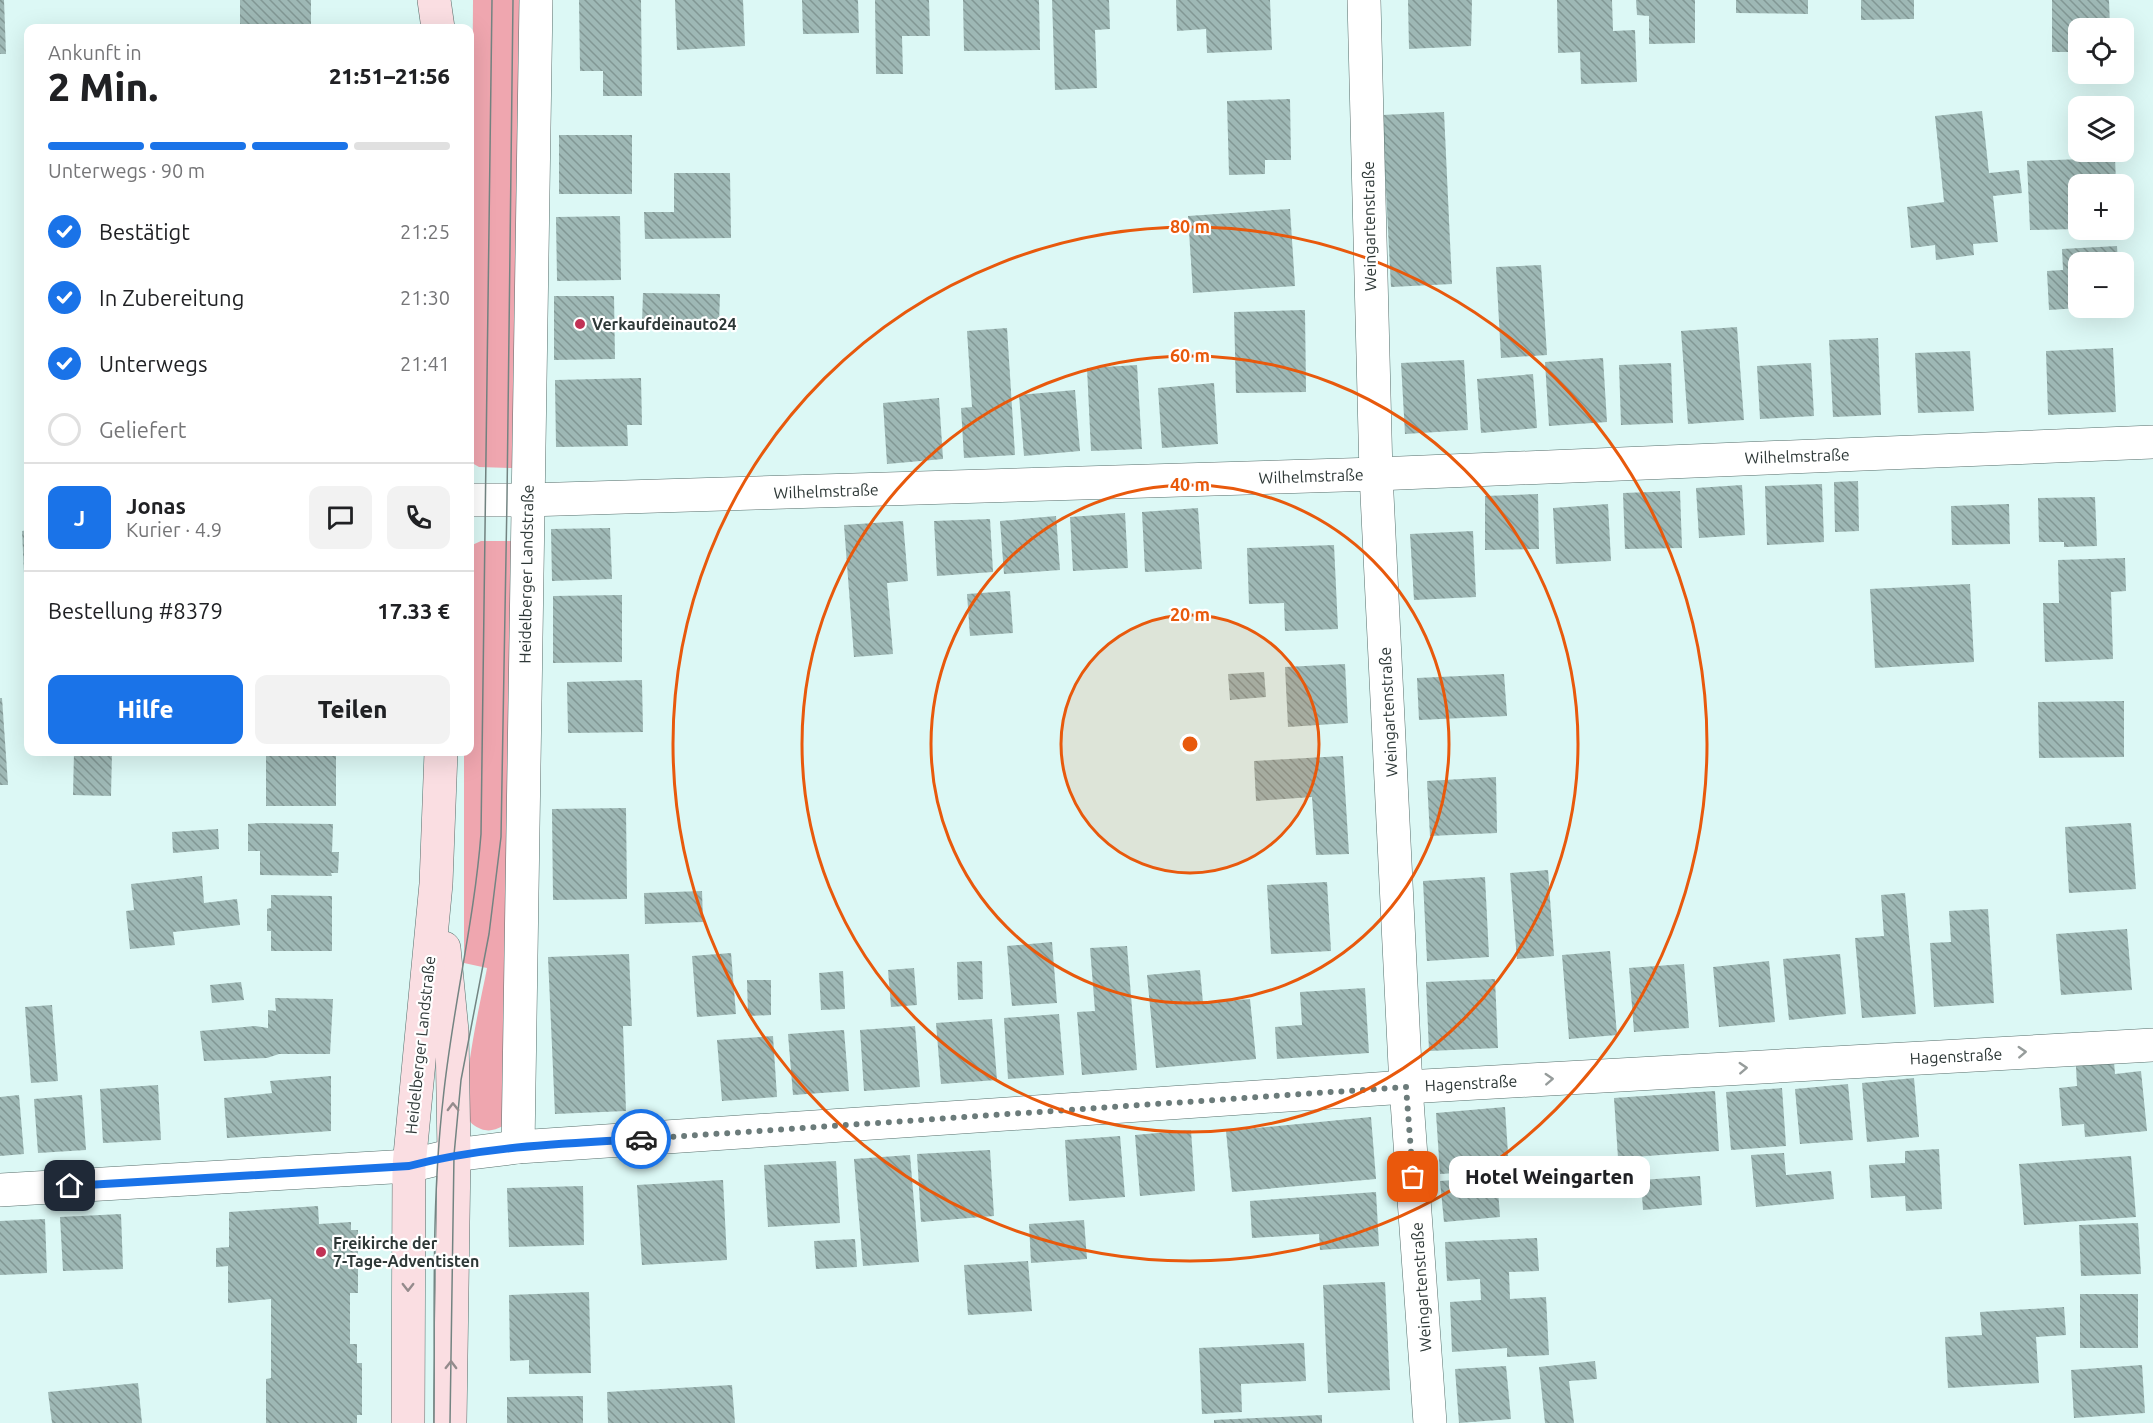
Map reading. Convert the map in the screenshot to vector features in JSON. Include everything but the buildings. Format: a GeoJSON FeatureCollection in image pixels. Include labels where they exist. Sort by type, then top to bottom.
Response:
{"type":"FeatureCollection","features":[{"type":"Feature","properties":{"kind":"street"},"geometry":{"type":"LineString","coordinates":[[434,0],[437,24]]}},
{"type":"Feature","properties":{"kind":"street","name":"Heidelberger Landstraße"},"geometry":{"type":"LineString","coordinates":[[518,1147],[536,0]]}},
{"type":"Feature","properties":{"kind":"street","name":"Weingartenstraße"},"geometry":{"type":"LineString","coordinates":[[1364,0],[1376,474],[1406,1087],[1430,1423]]}},
{"type":"Feature","properties":{"kind":"street","name":"Wilhelmstraße"},"geometry":{"type":"LineString","coordinates":[[474,500],[1376,474],[2153,441]]}},
{"type":"Feature","properties":{"kind":"street","name":"Heidelberger Landstraße"},"geometry":{"type":"LineString","coordinates":[[408,1423],[409,1166],[436,884],[441,756]]}},
{"type":"Feature","properties":{"kind":"street","name":"Heidelberger Landstraße"},"geometry":{"type":"LineString","coordinates":[[436,884],[452,1031],[454,1155],[450,1423]]}},
{"type":"Feature","properties":{"kind":"street","name":"Hagenstraße"},"geometry":{"type":"LineString","coordinates":[[0,1190],[409,1166],[454,1155],[518,1147],[1406,1087],[2153,1045]]}},
{"type":"Feature","properties":{"kind":"shaded area"},"geometry":{"type":"Polygon","coordinates":[[[473,0],[525,0],[512,468],[479,467],[474,464],[473,0]]]}},
{"type":"Feature","properties":{"kind":"shaded area"},"geometry":{"type":"Polygon","coordinates":[[[481,541],[512,541],[503,1126],[489,1130],[481,1129],[470,1121],[466,1092],[487,968],[464,963],[464,756],[474,756],[474,544],[481,541]]]}},
{"type":"Feature","properties":{"kind":"tram line"},"geometry":{"type":"LineString","coordinates":[[434,1423],[434,1261],[439,1140],[447,1066],[478,867],[481,834],[492,0]]}},
{"type":"Feature","properties":{"kind":"tram line"},"geometry":{"type":"LineString","coordinates":[[450,1423],[454,1155],[461,1080],[489,934],[501,837],[513,0]]}},
{"type":"Feature","properties":{"kind":"way so far"},"geometry":{"type":"LineString","coordinates":[[641,1139],[1406,1087],[1413,1177]]}},
{"type":"Feature","properties":{"kind":"place","name":"Verkaufdeinauto24"},"geometry":{"type":"Point","coordinates":[580,324]}},
{"type":"Feature","properties":{"kind":"place","name":"Hotel Weingarten"},"geometry":{"type":"Point","coordinates":[1413,1177]}},
{"type":"Feature","properties":{"kind":"place","name":"Freikirche der 7-Tage-Adventisten"},"geometry":{"type":"Point","coordinates":[321,1252]}},
{"type":"Feature","properties":{"kind":"route"},"geometry":{"type":"LineString","coordinates":[[70,1186],[409,1166],[454,1155],[518,1147],[641,1139]]}}]}
